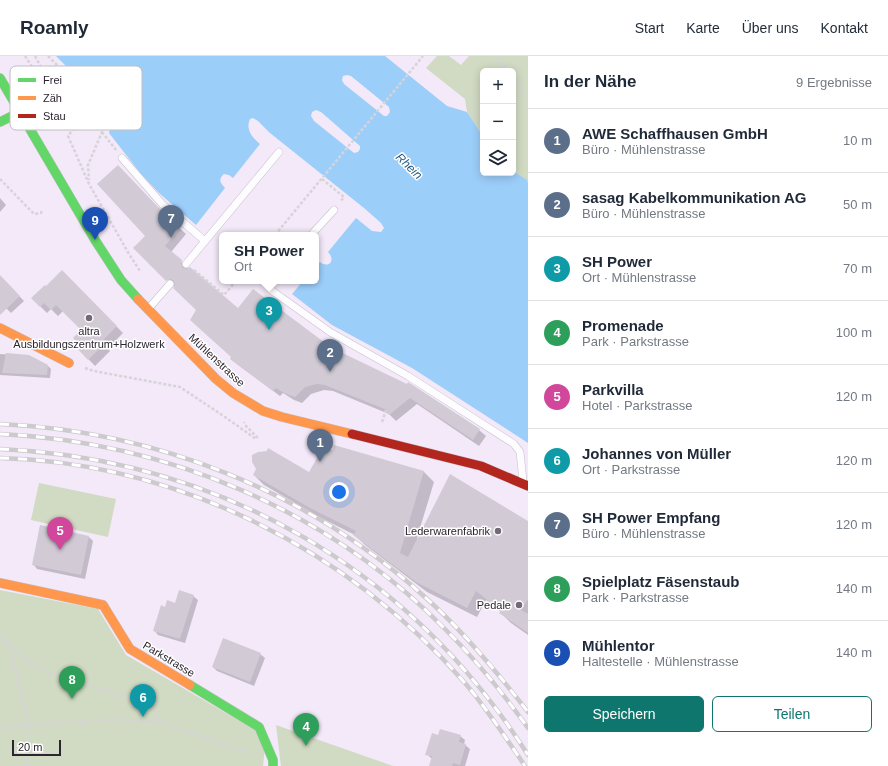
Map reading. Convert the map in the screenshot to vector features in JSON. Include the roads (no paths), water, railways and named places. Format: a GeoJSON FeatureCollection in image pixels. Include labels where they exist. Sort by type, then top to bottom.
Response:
{"type":"FeatureCollection","features":[{"type":"Feature","properties":{"kind":"main road","name":"Mühlenstrasse"},"geometry":{"type":"LineString","coordinates":[[0,78],[10,95]]}},
{"type":"Feature","properties":{"kind":"main road"},"geometry":{"type":"LineString","coordinates":[[0,122],[10,117]]}},
{"type":"Feature","properties":{"kind":"main road","name":"Mühlenstrasse"},"geometry":{"type":"LineString","coordinates":[[31,130],[103,254],[121,280],[148,310],[216,379],[233,393],[263,411],[282,418],[396,444],[481,466],[526,485]]}},
{"type":"Feature","properties":{"kind":"main road"},"geometry":{"type":"LineString","coordinates":[[0,328],[69,363]]}},
{"type":"Feature","properties":{"kind":"main road","name":"Parkstrasse"},"geometry":{"type":"LineString","coordinates":[[0,584],[103,605],[130,649],[259,728],[273,763]]}},
{"type":"Feature","properties":{"kind":"lane"},"geometry":{"type":"LineString","coordinates":[[186,264],[279,152]]}},
{"type":"Feature","properties":{"kind":"lane"},"geometry":{"type":"LineString","coordinates":[[122,158],[163,205],[205,241]]}},
{"type":"Feature","properties":{"kind":"lane"},"geometry":{"type":"LineString","coordinates":[[314,232],[334,210]]}},
{"type":"Feature","properties":{"kind":"lane"},"geometry":{"type":"LineString","coordinates":[[148,310],[170,284]]}},
{"type":"Feature","properties":{"kind":"lane"},"geometry":{"type":"LineString","coordinates":[[272,284],[271,290],[330,332],[408,376],[514,444],[520,452],[526,485]]}},
{"type":"Feature","properties":{"kind":"water","name":"Rhein"},"geometry":{"type":"Polygon","coordinates":[[[56,56],[385,56],[447,106],[467,112],[480,132],[480,176],[516,176],[516,173],[527,180],[528,183],[528,443],[412,368],[332,325],[292,294],[300,284],[319,284],[319,263],[320,262],[326,265],[330,263],[331,258],[328,252],[356,218],[372,231],[381,232],[384,228],[381,223],[364,208],[270,133],[258,121],[253,118],[250,119],[248,127],[252,136],[260,144],[233,178],[224,174],[222,176],[220,181],[225,188],[196,225],[159,193],[141,174],[109,133],[110,130],[142,130],[142,66],[66,66],[56,56]],[[343,76],[342,80],[344,84],[384,116],[387,116],[390,112],[389,107],[351,76],[343,76]],[[316,110],[312,112],[311,116],[314,121],[354,153],[358,152],[360,146],[321,112],[316,110]]]}},
{"type":"Feature","properties":{"kind":"railway"},"geometry":{"type":"LineString","coordinates":[[0,424],[59,429],[116,439],[173,454],[228,474],[281,498],[332,527],[381,560],[426,598],[480,653],[528,712]]}},
{"type":"Feature","properties":{"kind":"railway"},"geometry":{"type":"LineString","coordinates":[[0,434],[62,440],[123,451],[183,468],[241,490],[297,517],[349,549],[399,587],[445,629],[499,689],[528,728]]}},
{"type":"Feature","properties":{"kind":"railway"},"geometry":{"type":"LineString","coordinates":[[0,449],[81,457],[158,475],[232,501],[302,536],[367,580],[427,631],[481,689],[528,755]]}},
{"type":"Feature","properties":{"kind":"railway"},"geometry":{"type":"LineString","coordinates":[[0,458],[67,464],[132,477],[195,496],[256,522],[314,555],[368,592],[419,635],[465,683],[525,766]]}},
{"type":"Feature","properties":{"kind":"place","name":"SH Power Empfang"},"geometry":{"type":"Point","coordinates":[171,238]}},
{"type":"Feature","properties":{"kind":"place","name":"Mühlentor"},"geometry":{"type":"Point","coordinates":[95,240]}},
{"type":"Feature","properties":{"kind":"place","name":"altra Ausbildungszentrum+Holzwerk"},"geometry":{"type":"Point","coordinates":[89,318]}},
{"type":"Feature","properties":{"kind":"place","name":"SH Power"},"geometry":{"type":"Point","coordinates":[269,330]}},
{"type":"Feature","properties":{"kind":"place","name":"sasag Kabelkommunikation AG"},"geometry":{"type":"Point","coordinates":[330,372]}},
{"type":"Feature","properties":{"kind":"place","name":"AWE Schaffhausen GmbH"},"geometry":{"type":"Point","coordinates":[320,462]}},
{"type":"Feature","properties":{"kind":"place","name":"Lederwarenfabrik"},"geometry":{"type":"Point","coordinates":[498,531]}},
{"type":"Feature","properties":{"kind":"place","name":"Parkvilla"},"geometry":{"type":"Point","coordinates":[60,550]}},
{"type":"Feature","properties":{"kind":"place","name":"Pedale"},"geometry":{"type":"Point","coordinates":[519,605]}},
{"type":"Feature","properties":{"kind":"place","name":"Spielplatz Fäsenstaub"},"geometry":{"type":"Point","coordinates":[72,699]}},
{"type":"Feature","properties":{"kind":"place","name":"Johannes von Müller"},"geometry":{"type":"Point","coordinates":[143,717]}},
{"type":"Feature","properties":{"kind":"place","name":"Promenade"},"geometry":{"type":"Point","coordinates":[306,746]}}]}
